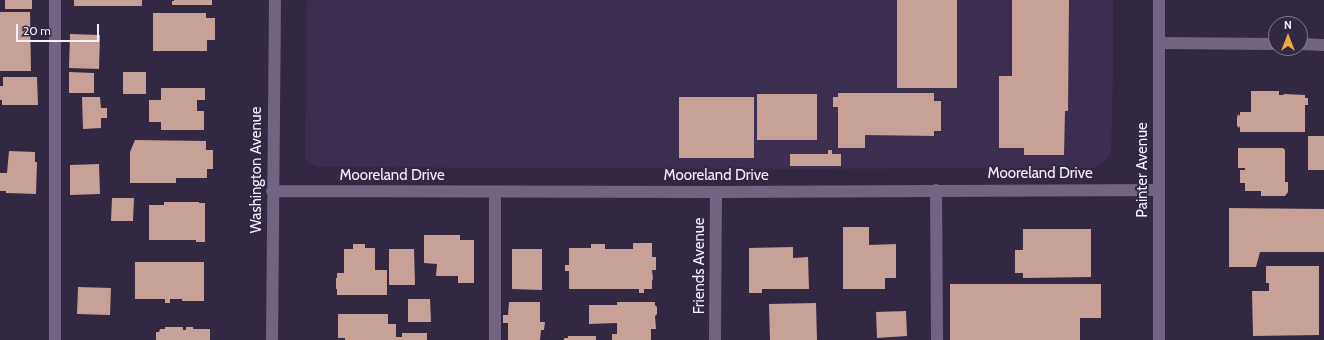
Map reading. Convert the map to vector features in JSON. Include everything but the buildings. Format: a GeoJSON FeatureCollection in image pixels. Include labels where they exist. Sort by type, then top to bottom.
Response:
{"type":"FeatureCollection","features":[{"type":"Feature","properties":{"kind":"street"},"geometry":{"type":"LineString","coordinates":[[55,0],[55,340]]}},
{"type":"Feature","properties":{"kind":"street","name":"Washington Avenue"},"geometry":{"type":"LineString","coordinates":[[272,340],[274,0]]}},
{"type":"Feature","properties":{"kind":"street","name":"Painter Avenue"},"geometry":{"type":"LineString","coordinates":[[1159,0],[1159,340]]}},
{"type":"Feature","properties":{"kind":"street"},"geometry":{"type":"LineString","coordinates":[[1159,43],[1268,44]]}},
{"type":"Feature","properties":{"kind":"street"},"geometry":{"type":"LineString","coordinates":[[1308,44],[1324,44]]}},
{"type":"Feature","properties":{"kind":"street"},"geometry":{"type":"LineString","coordinates":[[936,190],[937,340]]}},
{"type":"Feature","properties":{"kind":"street","name":"Mooreland Drive"},"geometry":{"type":"LineString","coordinates":[[272,191],[716,192],[1159,190]]}},
{"type":"Feature","properties":{"kind":"street"},"geometry":{"type":"LineString","coordinates":[[495,192],[495,340]]}},
{"type":"Feature","properties":{"kind":"street","name":"Friends Avenue"},"geometry":{"type":"LineString","coordinates":[[715,340],[716,192]]}},
{"type":"Feature","properties":{"kind":"shaded area"},"geometry":{"type":"Polygon","coordinates":[[[307,0],[1113,0],[1111,155],[1096,168],[783,169],[317,167],[305,159],[307,0]]]}}]}
